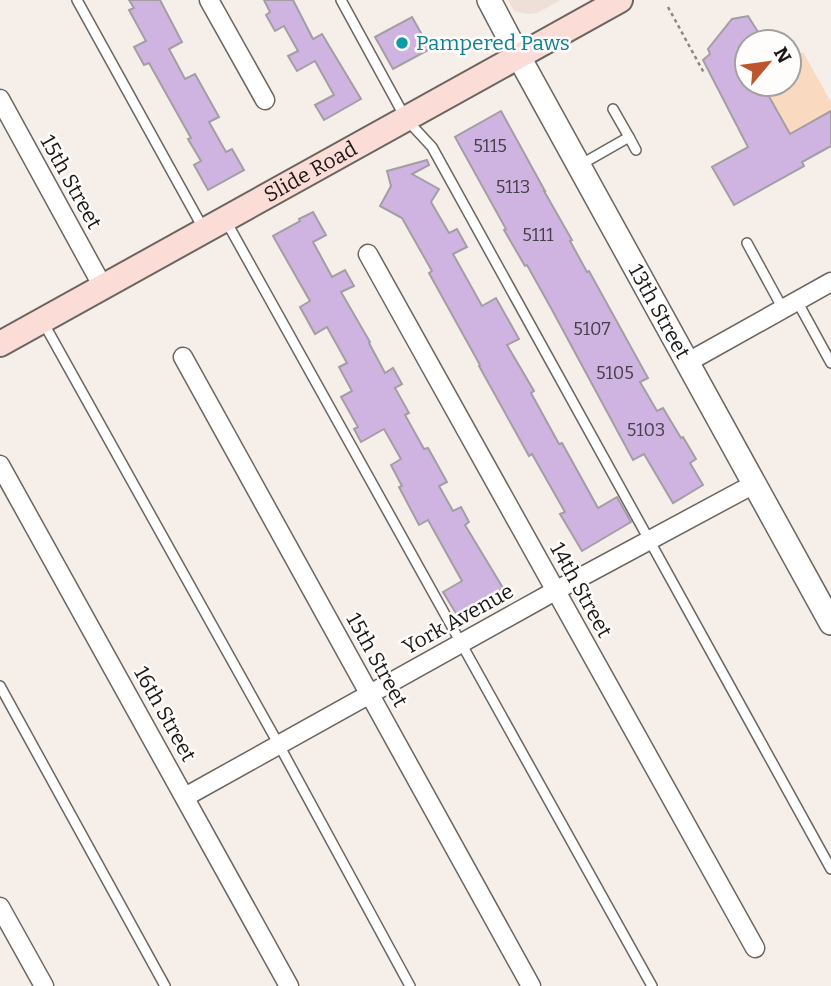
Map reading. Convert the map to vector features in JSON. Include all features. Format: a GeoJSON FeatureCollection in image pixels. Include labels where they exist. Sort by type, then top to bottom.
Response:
{"type":"FeatureCollection","features":[{"type":"Feature","properties":{"kind":"main road","name":"Slide Road"},"geometry":{"type":"LineString","coordinates":[[1,342],[620,0]]}},
{"type":"Feature","properties":{"kind":"street"},"geometry":{"type":"LineString","coordinates":[[209,0],[265,100]]}},
{"type":"Feature","properties":{"kind":"street","name":"13th Street"},"geometry":{"type":"LineString","coordinates":[[489,0],[831,623]]}},
{"type":"Feature","properties":{"kind":"street","name":"15th Street"},"geometry":{"type":"LineString","coordinates":[[0,99],[103,288]]}},
{"type":"Feature","properties":{"kind":"street","name":"14th Street"},"geometry":{"type":"LineString","coordinates":[[368,254],[755,948]]}},
{"type":"Feature","properties":{"kind":"street"},"geometry":{"type":"LineString","coordinates":[[688,362],[831,282]]}},
{"type":"Feature","properties":{"kind":"street","name":"15th Street"},"geometry":{"type":"LineString","coordinates":[[183,356],[531,986]]}},
{"type":"Feature","properties":{"kind":"street","name":"16th Street"},"geometry":{"type":"LineString","coordinates":[[0,465],[289,986]]}},
{"type":"Feature","properties":{"kind":"street","name":"York Avenue"},"geometry":{"type":"LineString","coordinates":[[185,797],[555,590],[754,484]]}},
{"type":"Feature","properties":{"kind":"street"},"geometry":{"type":"LineString","coordinates":[[0,907],[44,986]]}},
{"type":"Feature","properties":{"kind":"lane"},"geometry":{"type":"LineString","coordinates":[[77,0],[215,225],[460,644],[652,986]]}},
{"type":"Feature","properties":{"kind":"lane"},"geometry":{"type":"LineString","coordinates":[[341,0],[406,119],[432,147],[831,869]]}},
{"type":"Feature","properties":{"kind":"lane"},"geometry":{"type":"LineString","coordinates":[[613,109],[636,150]]}},
{"type":"Feature","properties":{"kind":"lane"},"geometry":{"type":"LineString","coordinates":[[579,166],[629,137]]}},
{"type":"Feature","properties":{"kind":"lane"},"geometry":{"type":"LineString","coordinates":[[747,243],[831,363]]}},
{"type":"Feature","properties":{"kind":"lane"},"geometry":{"type":"LineString","coordinates":[[42,321],[410,986]]}},
{"type":"Feature","properties":{"kind":"lane"},"geometry":{"type":"LineString","coordinates":[[0,686],[165,986]]}},
{"type":"Feature","properties":{"kind":"path"},"geometry":{"type":"LineString","coordinates":[[668,7],[704,72]]}},
{"type":"Feature","properties":{"kind":"shaded area"},"geometry":{"type":"Polygon","coordinates":[[[508,0],[561,0],[537,13],[528,14],[514,11],[508,0]]]}},
{"type":"Feature","properties":{"kind":"shaded area"},"geometry":{"type":"Polygon","coordinates":[[[803,52],[831,102],[831,111],[791,134],[770,98],[803,98],[803,52]]]}},
{"type":"Feature","properties":{"kind":"building"},"geometry":{"type":"Polygon","coordinates":[[[129,0],[160,0],[182,42],[169,49],[185,79],[195,74],[219,117],[209,122],[226,152],[232,149],[244,170],[208,190],[194,165],[201,161],[188,139],[191,138],[149,63],[144,65],[134,47],[146,41],[129,10],[134,8],[129,0]]]}},
{"type":"Feature","properties":{"kind":"building"},"geometry":{"type":"Polygon","coordinates":[[[264,0],[293,0],[313,39],[322,34],[361,99],[324,120],[315,105],[334,95],[315,61],[297,71],[288,56],[298,51],[284,26],[275,31],[266,15],[270,12],[264,0]]]}},
{"type":"Feature","properties":{"kind":"building"},"geometry":{"type":"Polygon","coordinates":[[[748,16],[756,28],[733,28],[733,98],[770,98],[790,134],[831,111],[831,146],[802,162],[804,166],[734,205],[712,167],[748,147],[703,60],[710,54],[708,49],[732,19],[748,16]]]}},
{"type":"Feature","properties":{"kind":"building","name":"Pampered Paws"},"geometry":{"type":"Polygon","coordinates":[[[412,17],[430,49],[393,69],[375,37],[412,17]]]}},
{"type":"Feature","properties":{"kind":"building"},"geometry":{"type":"Polygon","coordinates":[[[501,111],[587,272],[589,271],[648,378],[640,382],[657,411],[663,408],[696,459],[690,463],[703,485],[673,503],[644,454],[633,460],[455,137],[501,111]]]}},
{"type":"Feature","properties":{"kind":"building"},"geometry":{"type":"Polygon","coordinates":[[[427,160],[429,165],[412,174],[439,189],[431,202],[449,233],[457,229],[467,247],[453,254],[482,306],[496,298],[519,339],[507,345],[534,391],[531,393],[559,444],[562,443],[598,508],[617,497],[631,522],[582,551],[560,514],[565,512],[532,454],[529,456],[479,366],[429,273],[432,271],[402,218],[380,206],[391,186],[387,171],[427,160]]]}},
{"type":"Feature","properties":{"kind":"building"},"geometry":{"type":"Polygon","coordinates":[[[313,212],[326,235],[313,242],[332,277],[345,270],[354,286],[341,292],[385,373],[393,368],[402,384],[395,388],[409,413],[405,415],[447,482],[439,486],[453,511],[461,507],[469,522],[465,525],[503,588],[457,615],[443,592],[462,581],[428,520],[419,525],[399,487],[402,486],[391,465],[401,459],[384,429],[361,442],[354,429],[358,427],[341,397],[352,391],[339,367],[347,363],[327,327],[315,334],[300,307],[310,301],[273,236],[313,212]]]}},
{"type":"Feature","properties":{"kind":"place","name":"Pampered Paws"},"geometry":{"type":"Point","coordinates":[402,43]}}]}
